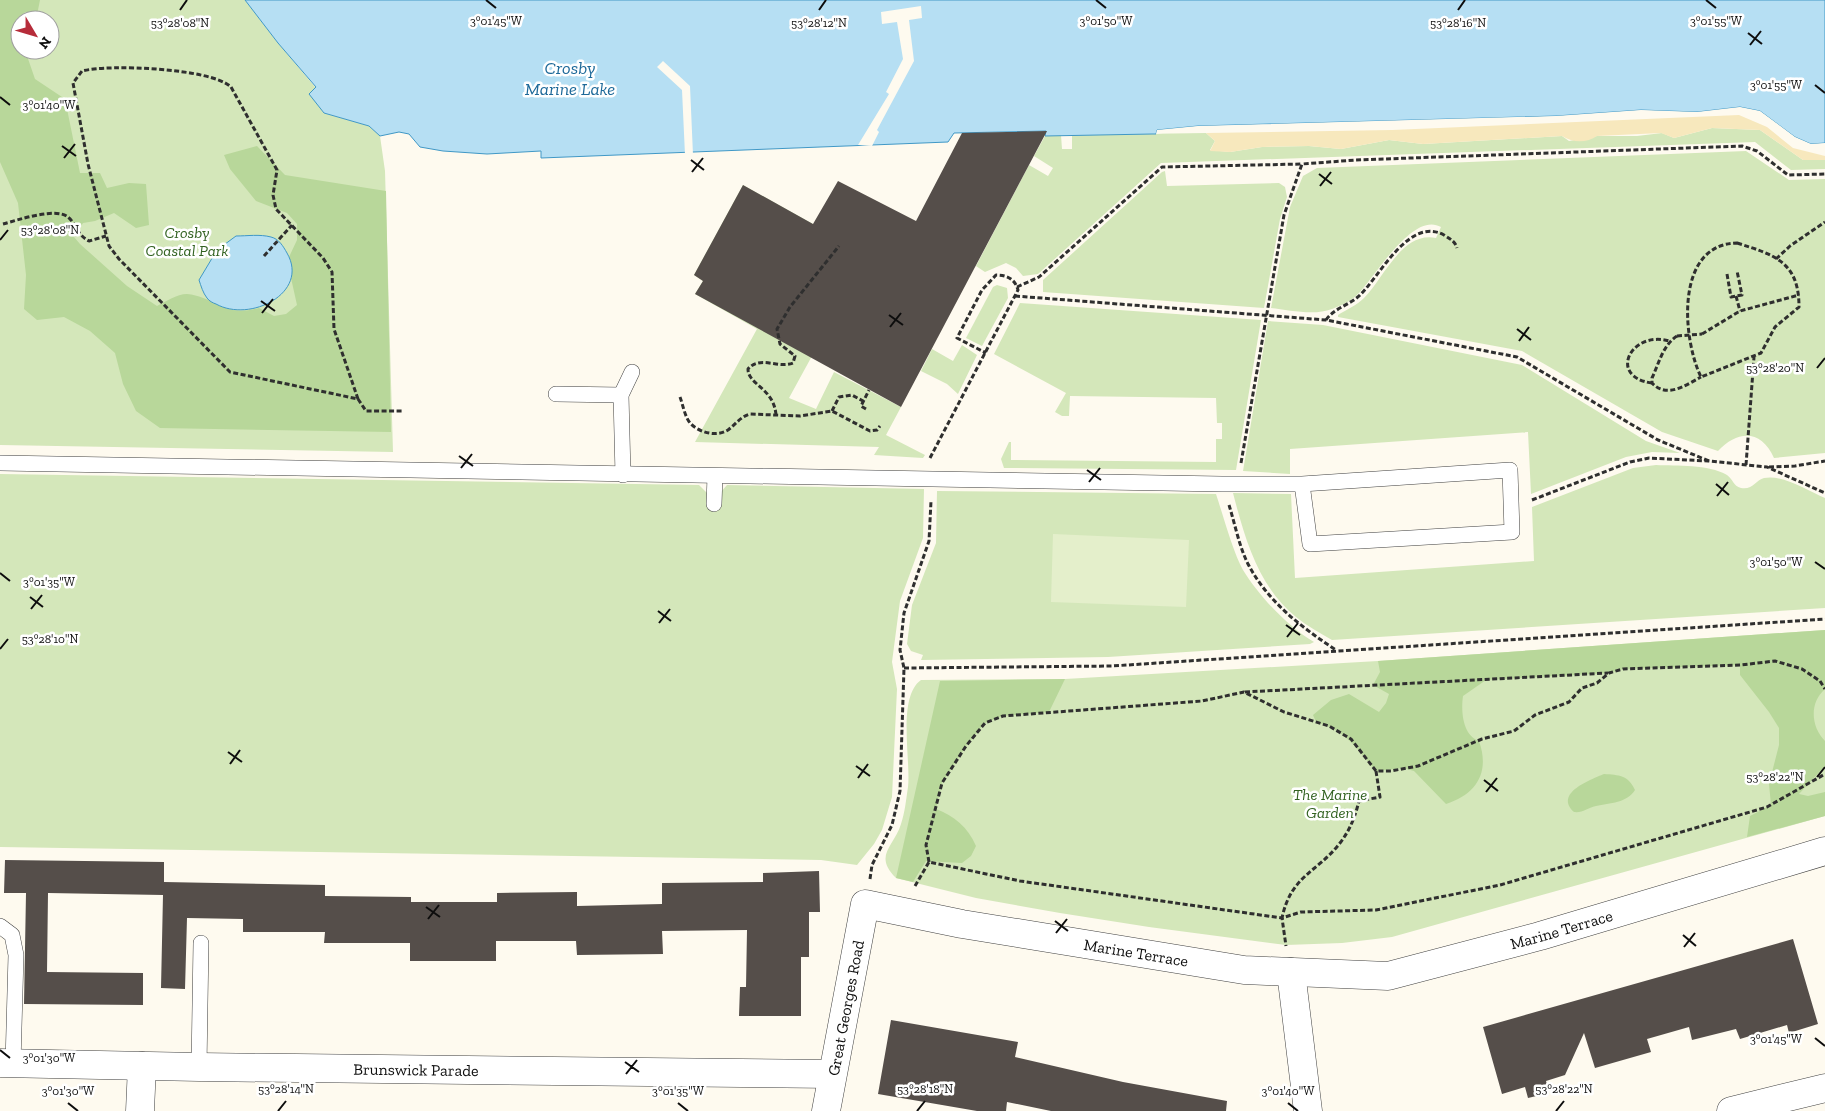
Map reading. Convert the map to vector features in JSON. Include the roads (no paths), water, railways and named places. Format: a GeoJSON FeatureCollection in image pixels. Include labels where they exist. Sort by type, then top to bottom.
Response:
{"type":"FeatureCollection","features":[{"type":"Feature","properties":{"kind":"street","name":"Marine Terrace"},"geometry":{"type":"LineString","coordinates":[[865,904],[972,926],[1244,970],[1388,976],[1540,936],[1825,851]]}},
{"type":"Feature","properties":{"kind":"street","name":"Great Georges Road"},"geometry":{"type":"LineString","coordinates":[[834,1108],[832,1074],[865,904]]}},
{"type":"Feature","properties":{"kind":"street"},"geometry":{"type":"LineString","coordinates":[[1291,972],[1308,1111]]}},
{"type":"Feature","properties":{"kind":"street","name":"Brunswick Parade"},"geometry":{"type":"LineString","coordinates":[[6,1064],[832,1074]]}},
{"type":"Feature","properties":{"kind":"street"},"geometry":{"type":"LineString","coordinates":[[140,1111],[142,1066]]}},
{"type":"Feature","properties":{"kind":"street"},"geometry":{"type":"LineString","coordinates":[[1731,1111],[1795,1102],[1825,1088]]}},
{"type":"Feature","properties":{"kind":"lane"},"geometry":{"type":"LineString","coordinates":[[623,475],[621,395],[632,372]]}},
{"type":"Feature","properties":{"kind":"lane"},"geometry":{"type":"LineString","coordinates":[[556,394],[621,395]]}},
{"type":"Feature","properties":{"kind":"lane"},"geometry":{"type":"LineString","coordinates":[[0,463],[1222,484],[1302,484],[1510,470],[1512,532],[1310,544],[1302,484]]}},
{"type":"Feature","properties":{"kind":"lane"},"geometry":{"type":"LineString","coordinates":[[714,476],[714,504]]}},
{"type":"Feature","properties":{"kind":"lane"},"geometry":{"type":"LineString","coordinates":[[0,926],[12,935],[16,948],[6,1064]]}},
{"type":"Feature","properties":{"kind":"lane"},"geometry":{"type":"LineString","coordinates":[[200,1067],[201,943]]}},
{"type":"Feature","properties":{"kind":"water","name":"Crosby Marine Lake"},"geometry":{"type":"Polygon","coordinates":[[[245,0],[1825,0],[1825,143],[1811,144],[1795,137],[1760,111],[1740,107],[1697,112],[1641,110],[1556,116],[1198,126],[1157,130],[1156,134],[1045,136],[1046,131],[954,133],[948,142],[541,158],[541,151],[487,154],[443,151],[420,147],[409,134],[399,132],[380,136],[369,126],[324,113],[309,94],[316,87],[278,43],[245,0]]]}},
{"type":"Feature","properties":{"kind":"water"},"geometry":{"type":"Polygon","coordinates":[[[236,236],[271,237],[282,245],[287,253],[292,267],[290,281],[284,292],[273,301],[245,310],[230,309],[210,301],[203,292],[199,280],[217,250],[236,236]]]}},
{"type":"Feature","properties":{"kind":"park label","name":"Crosby Coastal Park"},"geometry":{"type":"Point","coordinates":[187,241]}},
{"type":"Feature","properties":{"kind":"park label","name":"The Marine Garden"},"geometry":{"type":"Point","coordinates":[1330,803]}}]}
